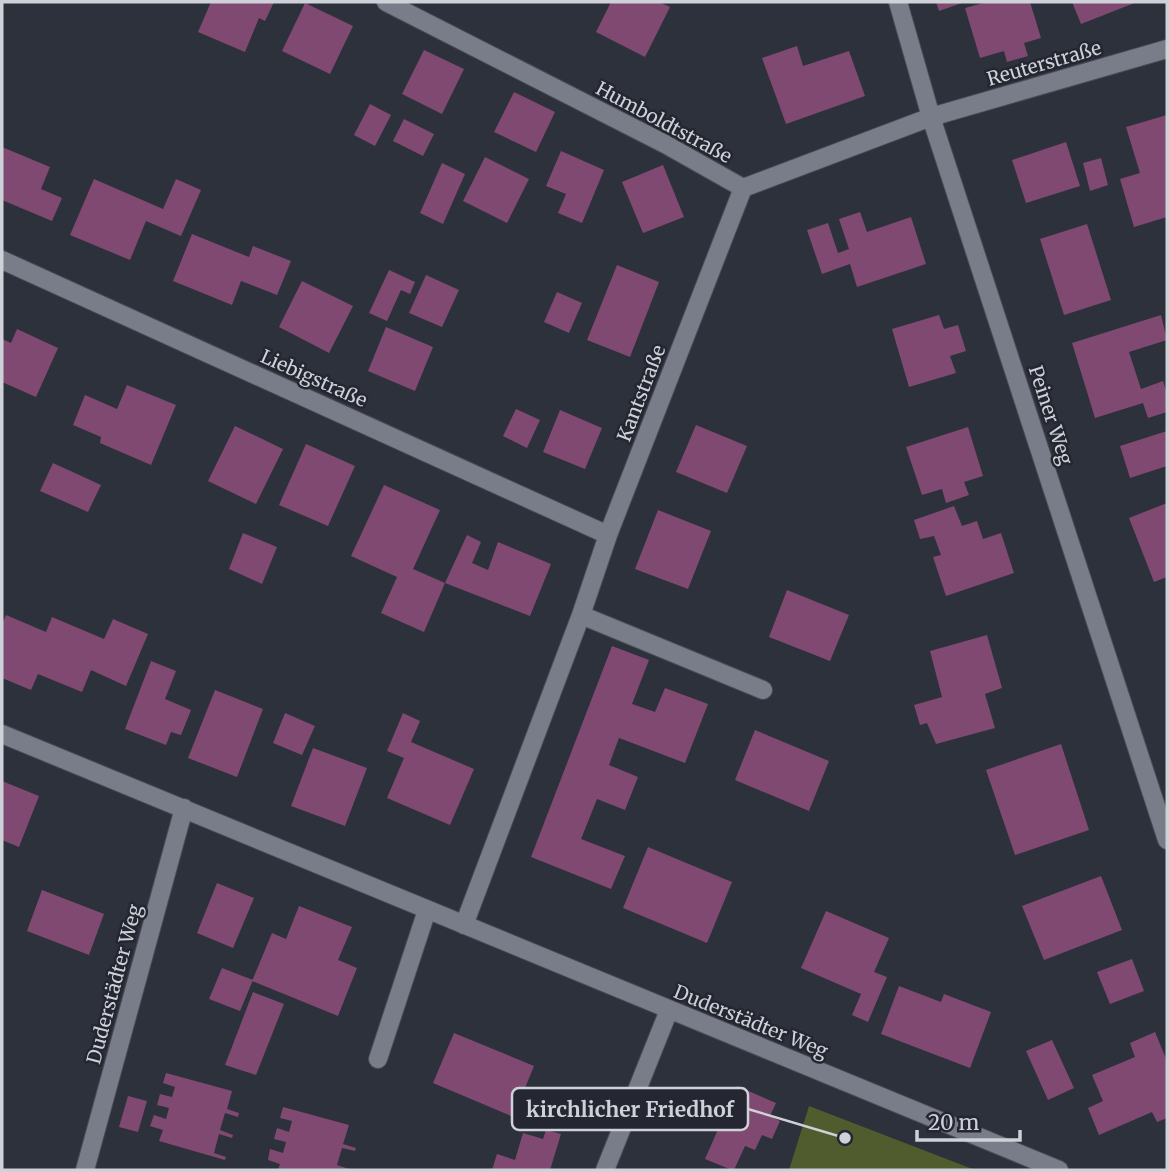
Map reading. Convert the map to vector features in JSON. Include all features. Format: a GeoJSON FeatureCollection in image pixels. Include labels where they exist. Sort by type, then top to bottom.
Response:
{"type":"FeatureCollection","features":[{"type":"Feature","properties":{"kind":"street","name":"Humboldtstraße"},"geometry":{"type":"LineString","coordinates":[[386,2],[653,138],[743,188],[931,117]]}},
{"type":"Feature","properties":{"kind":"street","name":"Peiner Weg"},"geometry":{"type":"LineString","coordinates":[[898,2],[931,117],[1167,840]]}},
{"type":"Feature","properties":{"kind":"street","name":"Reuterstraße"},"geometry":{"type":"LineString","coordinates":[[931,117],[1167,49]]}},
{"type":"Feature","properties":{"kind":"street","name":"Kantstraße"},"geometry":{"type":"LineString","coordinates":[[464,925],[581,615],[608,535],[743,188]]}},
{"type":"Feature","properties":{"kind":"street","name":"Liebigstraße"},"geometry":{"type":"LineString","coordinates":[[2,260],[608,535]]}},
{"type":"Feature","properties":{"kind":"street"},"geometry":{"type":"LineString","coordinates":[[581,615],[763,690]]}},
{"type":"Feature","properties":{"kind":"street","name":"Duderstädter Weg"},"geometry":{"type":"LineString","coordinates":[[2,734],[1059,1170]]}},
{"type":"Feature","properties":{"kind":"street","name":"Duderstädter Weg"},"geometry":{"type":"LineString","coordinates":[[85,1170],[184,808]]}},
{"type":"Feature","properties":{"kind":"street"},"geometry":{"type":"LineString","coordinates":[[378,1059],[427,910]]}},
{"type":"Feature","properties":{"kind":"street"},"geometry":{"type":"LineString","coordinates":[[605,1170],[669,1010]]}},
{"type":"Feature","properties":{"kind":"green space"},"geometry":{"type":"Polygon","coordinates":[[[809,1106],[975,1170],[789,1170],[809,1106]]]}},
{"type":"Feature","properties":{"kind":"building"},"geometry":{"type":"Polygon","coordinates":[[[211,2],[274,2],[265,21],[259,18],[245,52],[198,32],[211,2]]]}},
{"type":"Feature","properties":{"kind":"building"},"geometry":{"type":"Polygon","coordinates":[[[611,2],[659,2],[670,7],[645,57],[596,32],[611,2]]]}},
{"type":"Feature","properties":{"kind":"building"},"geometry":{"type":"Polygon","coordinates":[[[936,2],[965,2],[939,11],[936,2]]]}},
{"type":"Feature","properties":{"kind":"building"},"geometry":{"type":"Polygon","coordinates":[[[987,2],[1030,2],[1041,38],[1024,43],[1028,56],[1007,62],[1004,51],[980,58],[965,8],[987,2]]]}},
{"type":"Feature","properties":{"kind":"building"},"geometry":{"type":"Polygon","coordinates":[[[1072,2],[1137,2],[1081,24],[1072,2]]]}},
{"type":"Feature","properties":{"kind":"building"},"geometry":{"type":"Polygon","coordinates":[[[305,3],[353,26],[330,74],[282,51],[305,3]]]}},
{"type":"Feature","properties":{"kind":"building"},"geometry":{"type":"Polygon","coordinates":[[[797,46],[803,66],[849,51],[865,96],[786,124],[762,58],[797,46]]]}},
{"type":"Feature","properties":{"kind":"building"},"geometry":{"type":"Polygon","coordinates":[[[424,50],[464,69],[442,114],[402,94],[424,50]]]}},
{"type":"Feature","properties":{"kind":"building"},"geometry":{"type":"Polygon","coordinates":[[[514,92],[555,112],[536,152],[494,132],[514,92]]]}},
{"type":"Feature","properties":{"kind":"building"},"geometry":{"type":"Polygon","coordinates":[[[370,104],[391,115],[375,146],[354,135],[370,104]]]}},
{"type":"Feature","properties":{"kind":"building"},"geometry":{"type":"Polygon","coordinates":[[[1167,115],[1167,217],[1134,227],[1120,179],[1140,173],[1126,127],[1167,115]]]}},
{"type":"Feature","properties":{"kind":"building"},"geometry":{"type":"Polygon","coordinates":[[[404,119],[434,134],[423,156],[393,141],[404,119]]]}},
{"type":"Feature","properties":{"kind":"building"},"geometry":{"type":"Polygon","coordinates":[[[1066,142],[1080,186],[1026,203],[1012,160],[1066,142]]]}},
{"type":"Feature","properties":{"kind":"building"},"geometry":{"type":"Polygon","coordinates":[[[2,147],[50,167],[41,189],[62,198],[52,221],[2,200],[2,147]]]}},
{"type":"Feature","properties":{"kind":"building"},"geometry":{"type":"Polygon","coordinates":[[[561,151],[604,170],[582,223],[558,213],[566,194],[546,186],[561,151]]]}},
{"type":"Feature","properties":{"kind":"building"},"geometry":{"type":"Polygon","coordinates":[[[485,157],[529,179],[507,223],[463,201],[485,157]]]}},
{"type":"Feature","properties":{"kind":"building"},"geometry":{"type":"Polygon","coordinates":[[[1101,158],[1108,185],[1090,191],[1083,163],[1101,158]]]}},
{"type":"Feature","properties":{"kind":"building"},"geometry":{"type":"Polygon","coordinates":[[[442,163],[465,174],[443,224],[420,213],[442,163]]]}},
{"type":"Feature","properties":{"kind":"building"},"geometry":{"type":"Polygon","coordinates":[[[663,165],[684,217],[643,233],[622,182],[663,165]]]}},
{"type":"Feature","properties":{"kind":"building"},"geometry":{"type":"Polygon","coordinates":[[[94,179],[163,209],[176,179],[201,190],[181,236],[146,221],[130,260],[70,235],[94,179]]]}},
{"type":"Feature","properties":{"kind":"building"},"geometry":{"type":"Polygon","coordinates":[[[860,212],[867,232],[911,217],[926,264],[857,287],[850,264],[822,274],[807,230],[828,223],[838,253],[849,249],[839,219],[860,212]]]}},
{"type":"Feature","properties":{"kind":"building"},"geometry":{"type":"Polygon","coordinates":[[[1087,224],[1111,300],[1064,315],[1040,239],[1087,224]]]}},
{"type":"Feature","properties":{"kind":"building"},"geometry":{"type":"Polygon","coordinates":[[[192,234],[249,257],[253,246],[291,261],[277,295],[241,281],[232,305],[173,281],[192,234]]]}},
{"type":"Feature","properties":{"kind":"building"},"geometry":{"type":"Polygon","coordinates":[[[617,265],[659,282],[630,357],[587,340],[617,265]]]}},
{"type":"Feature","properties":{"kind":"building"},"geometry":{"type":"Polygon","coordinates":[[[389,270],[415,282],[410,294],[401,290],[387,321],[369,313],[389,270]]]}},
{"type":"Feature","properties":{"kind":"building"},"geometry":{"type":"Polygon","coordinates":[[[426,275],[459,290],[442,327],[409,313],[426,275]]]}},
{"type":"Feature","properties":{"kind":"building"},"geometry":{"type":"Polygon","coordinates":[[[302,281],[353,306],[329,353],[279,327],[302,281]]]}},
{"type":"Feature","properties":{"kind":"building"},"geometry":{"type":"Polygon","coordinates":[[[557,292],[582,303],[569,333],[544,322],[557,292]]]}},
{"type":"Feature","properties":{"kind":"building"},"geometry":{"type":"Polygon","coordinates":[[[939,315],[944,329],[958,325],[966,351],[950,356],[956,373],[909,387],[892,329],[939,315]]]}},
{"type":"Feature","properties":{"kind":"building"},"geometry":{"type":"Polygon","coordinates":[[[1161,315],[1167,340],[1129,352],[1141,389],[1163,381],[1167,394],[1167,412],[1148,418],[1143,403],[1095,418],[1072,343],[1161,315]]]}},
{"type":"Feature","properties":{"kind":"building"},"geometry":{"type":"Polygon","coordinates":[[[386,327],[433,347],[415,391],[368,371],[386,327]]]}},
{"type":"Feature","properties":{"kind":"building"},"geometry":{"type":"Polygon","coordinates":[[[17,329],[58,348],[36,397],[2,382],[2,339],[11,343],[17,329]]]}},
{"type":"Feature","properties":{"kind":"building"},"geometry":{"type":"Polygon","coordinates":[[[127,385],[176,405],[151,465],[100,443],[101,437],[73,425],[85,395],[117,409],[127,385]]]}},
{"type":"Feature","properties":{"kind":"building"},"geometry":{"type":"Polygon","coordinates":[[[516,409],[540,420],[527,448],[503,436],[516,409]]]}},
{"type":"Feature","properties":{"kind":"building"},"geometry":{"type":"Polygon","coordinates":[[[560,410],[602,428],[585,469],[543,452],[560,410]]]}},
{"type":"Feature","properties":{"kind":"building"},"geometry":{"type":"Polygon","coordinates":[[[696,425],[747,446],[727,493],[676,472],[696,425]]]}},
{"type":"Feature","properties":{"kind":"building"},"geometry":{"type":"Polygon","coordinates":[[[235,426],[283,449],[256,504],[208,481],[235,426]]]}},
{"type":"Feature","properties":{"kind":"building"},"geometry":{"type":"Polygon","coordinates":[[[968,427],[983,476],[964,482],[969,495],[946,503],[942,489],[922,495],[906,447],[968,427]]]}},
{"type":"Feature","properties":{"kind":"building"},"geometry":{"type":"Polygon","coordinates":[[[1167,431],[1167,466],[1130,478],[1120,446],[1167,431]]]}},
{"type":"Feature","properties":{"kind":"building"},"geometry":{"type":"Polygon","coordinates":[[[306,444],[355,466],[328,526],[279,505],[306,444]]]}},
{"type":"Feature","properties":{"kind":"building"},"geometry":{"type":"Polygon","coordinates":[[[53,463],[101,485],[88,512],[40,491],[53,463]]]}},
{"type":"Feature","properties":{"kind":"building"},"geometry":{"type":"Polygon","coordinates":[[[384,485],[440,510],[413,569],[445,583],[424,632],[381,613],[397,577],[351,556],[384,485]]]}},
{"type":"Feature","properties":{"kind":"building"},"geometry":{"type":"Polygon","coordinates":[[[1167,503],[1167,577],[1154,582],[1129,518],[1167,503]]]}},
{"type":"Feature","properties":{"kind":"building"},"geometry":{"type":"Polygon","coordinates":[[[954,506],[962,526],[977,521],[983,539],[1001,533],[1014,573],[946,596],[933,557],[941,555],[934,536],[920,539],[914,520],[954,506]]]}},
{"type":"Feature","properties":{"kind":"building"},"geometry":{"type":"Polygon","coordinates":[[[658,510],[711,531],[688,589],[635,569],[658,510]]]}},
{"type":"Feature","properties":{"kind":"building"},"geometry":{"type":"Polygon","coordinates":[[[243,533],[277,547],[262,584],[229,569],[243,533]]]}},
{"type":"Feature","properties":{"kind":"building"},"geometry":{"type":"Polygon","coordinates":[[[467,535],[481,542],[472,563],[488,570],[498,542],[551,564],[530,616],[445,583],[467,535]]]}},
{"type":"Feature","properties":{"kind":"building"},"geometry":{"type":"Polygon","coordinates":[[[787,590],[849,615],[830,661],[769,637],[787,590]]]}},
{"type":"Feature","properties":{"kind":"building"},"geometry":{"type":"Polygon","coordinates":[[[6,615],[46,632],[52,617],[104,639],[113,619],[148,634],[126,686],[91,670],[82,692],[38,674],[31,690],[2,678],[2,624],[6,615]]]}},
{"type":"Feature","properties":{"kind":"building"},"geometry":{"type":"Polygon","coordinates":[[[987,635],[1002,688],[985,694],[995,728],[936,744],[927,723],[920,725],[914,705],[942,697],[930,651],[987,635]]]}},
{"type":"Feature","properties":{"kind":"building"},"geometry":{"type":"Polygon","coordinates":[[[612,646],[649,660],[632,704],[655,712],[665,688],[708,704],[685,763],[619,738],[609,765],[638,777],[625,810],[597,799],[581,839],[625,856],[611,889],[531,857],[612,646]]]}},
{"type":"Feature","properties":{"kind":"building"},"geometry":{"type":"Polygon","coordinates":[[[151,661],[176,671],[165,699],[191,710],[181,735],[171,732],[166,745],[125,729],[151,661]]]}},
{"type":"Feature","properties":{"kind":"building"},"geometry":{"type":"Polygon","coordinates":[[[215,690],[263,709],[237,777],[188,758],[215,690]]]}},
{"type":"Feature","properties":{"kind":"building"},"geometry":{"type":"Polygon","coordinates":[[[285,713],[315,726],[302,755],[273,743],[285,713]]]}},
{"type":"Feature","properties":{"kind":"building"},"geometry":{"type":"Polygon","coordinates":[[[403,713],[420,721],[411,742],[474,769],[450,825],[387,798],[404,758],[387,751],[403,713]]]}},
{"type":"Feature","properties":{"kind":"building"},"geometry":{"type":"Polygon","coordinates":[[[755,730],[829,761],[809,811],[735,780],[755,730]]]}},
{"type":"Feature","properties":{"kind":"building"},"geometry":{"type":"Polygon","coordinates":[[[1061,744],[1089,830],[1015,855],[986,770],[1061,744]]]}},
{"type":"Feature","properties":{"kind":"building"},"geometry":{"type":"Polygon","coordinates":[[[313,748],[367,768],[345,826],[291,806],[313,748]]]}},
{"type":"Feature","properties":{"kind":"building"},"geometry":{"type":"Polygon","coordinates":[[[2,781],[39,796],[19,847],[2,840],[2,781]]]}},
{"type":"Feature","properties":{"kind":"building"},"geometry":{"type":"Polygon","coordinates":[[[648,847],[732,882],[707,943],[623,908],[648,847]]]}},
{"type":"Feature","properties":{"kind":"building"},"geometry":{"type":"Polygon","coordinates":[[[1101,876],[1122,930],[1044,960],[1022,906],[1101,876]]]}},
{"type":"Feature","properties":{"kind":"building"},"geometry":{"type":"Polygon","coordinates":[[[217,883],[254,898],[233,948],[197,933],[217,883]]]}},
{"type":"Feature","properties":{"kind":"building"},"geometry":{"type":"Polygon","coordinates":[[[42,890],[104,914],[89,955],[27,931],[42,890]]]}},
{"type":"Feature","properties":{"kind":"building"},"geometry":{"type":"Polygon","coordinates":[[[299,906],[352,927],[338,960],[357,968],[338,1016],[252,981],[272,933],[286,939],[299,906]]]}},
{"type":"Feature","properties":{"kind":"building"},"geometry":{"type":"Polygon","coordinates":[[[826,911],[889,938],[874,972],[887,977],[868,1022],[852,1015],[861,994],[801,968],[826,911]]]}},
{"type":"Feature","properties":{"kind":"building"},"geometry":{"type":"Polygon","coordinates":[[[1132,959],[1144,991],[1110,1004],[1097,972],[1132,959]]]}},
{"type":"Feature","properties":{"kind":"building"},"geometry":{"type":"Polygon","coordinates":[[[222,968],[253,980],[240,1011],[209,999],[222,968]]]}},
{"type":"Feature","properties":{"kind":"building"},"geometry":{"type":"Polygon","coordinates":[[[899,986],[941,1002],[944,994],[991,1012],[970,1068],[881,1034],[899,986]]]}},
{"type":"Feature","properties":{"kind":"building"},"geometry":{"type":"Polygon","coordinates":[[[253,992],[284,1004],[256,1075],[225,1065],[253,992]]]}},
{"type":"Feature","properties":{"kind":"building"},"geometry":{"type":"Polygon","coordinates":[[[1155,1032],[1167,1061],[1167,1118],[1157,1122],[1152,1112],[1099,1135],[1088,1108],[1103,1101],[1092,1075],[1135,1057],[1130,1043],[1155,1032]]]}},
{"type":"Feature","properties":{"kind":"building"},"geometry":{"type":"Polygon","coordinates":[[[454,1033],[534,1066],[525,1088],[550,1098],[537,1127],[433,1083],[454,1033]]]}},
{"type":"Feature","properties":{"kind":"building"},"geometry":{"type":"Polygon","coordinates":[[[1052,1040],[1074,1088],[1048,1100],[1026,1051],[1052,1040]]]}},
{"type":"Feature","properties":{"kind":"building"},"geometry":{"type":"Polygon","coordinates":[[[166,1073],[232,1091],[227,1109],[239,1113],[238,1117],[225,1113],[220,1130],[233,1135],[232,1138],[219,1134],[214,1153],[226,1157],[225,1160],[159,1141],[163,1130],[150,1126],[154,1115],[166,1119],[169,1108],[157,1105],[160,1094],[172,1097],[175,1087],[163,1083],[166,1073]]]}},
{"type":"Feature","properties":{"kind":"building"},"geometry":{"type":"Polygon","coordinates":[[[737,1086],[776,1103],[770,1116],[780,1121],[772,1139],[762,1135],[755,1150],[745,1146],[732,1170],[705,1159],[737,1086]]]}},
{"type":"Feature","properties":{"kind":"building"},"geometry":{"type":"Polygon","coordinates":[[[128,1096],[147,1101],[138,1132],[119,1127],[128,1096]]]}},
{"type":"Feature","properties":{"kind":"building"},"geometry":{"type":"Polygon","coordinates":[[[283,1107],[349,1125],[343,1144],[356,1148],[355,1151],[342,1148],[337,1165],[352,1170],[278,1170],[280,1164],[268,1160],[270,1149],[283,1153],[286,1142],[274,1139],[277,1128],[289,1132],[292,1121],[280,1118],[283,1107]]]}},
{"type":"Feature","properties":{"kind":"building"},"geometry":{"type":"Polygon","coordinates":[[[546,1130],[561,1134],[550,1170],[492,1170],[497,1154],[515,1160],[523,1133],[543,1139],[546,1130]]]}},
{"type":"Feature","properties":{"kind":"place","name":"kirchlicher Friedhof"},"geometry":{"type":"Point","coordinates":[845,1138]}}]}
